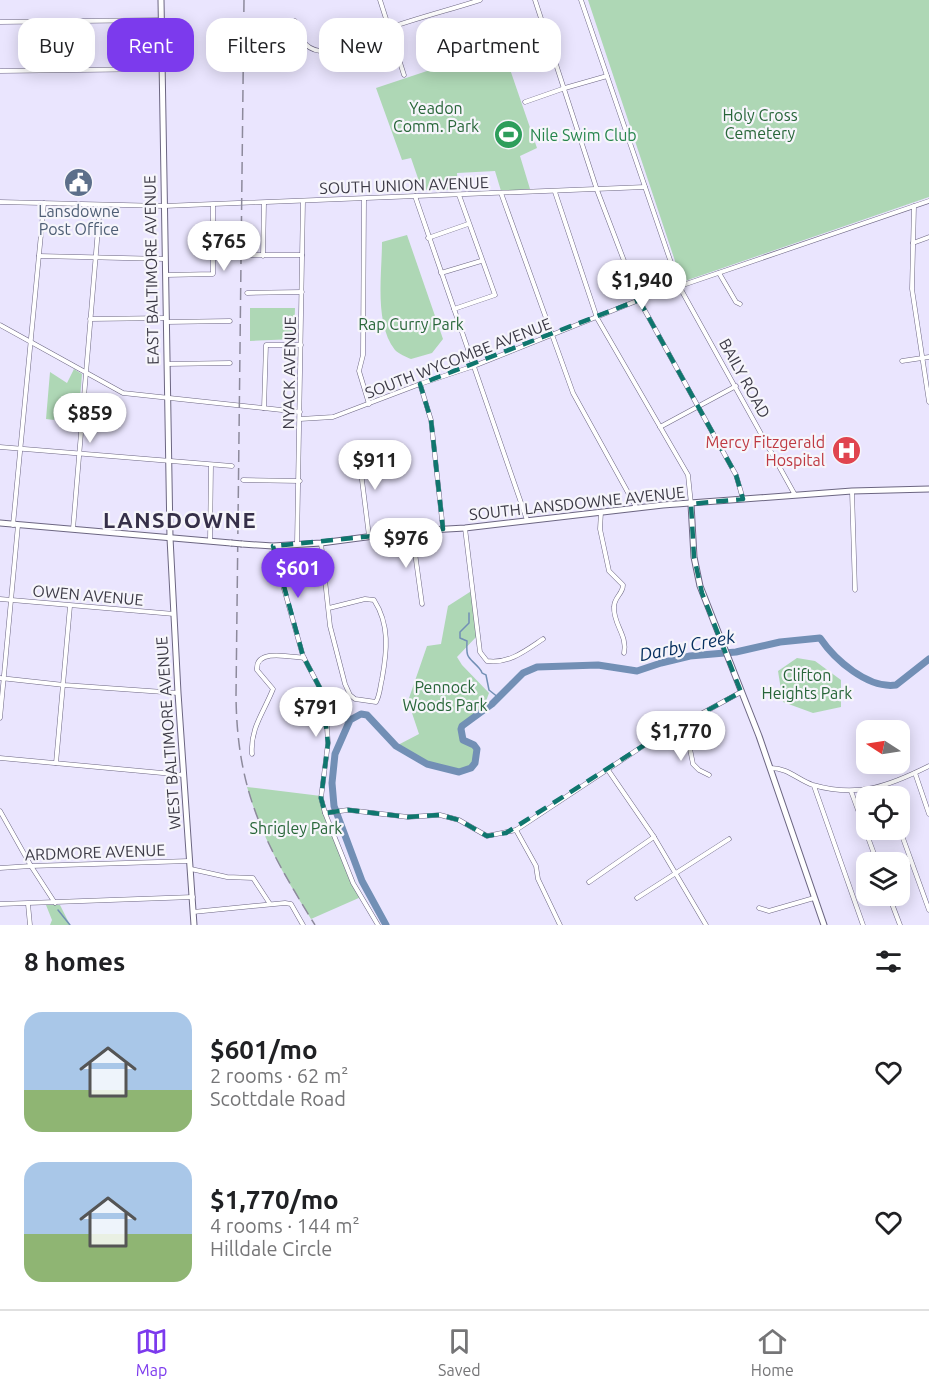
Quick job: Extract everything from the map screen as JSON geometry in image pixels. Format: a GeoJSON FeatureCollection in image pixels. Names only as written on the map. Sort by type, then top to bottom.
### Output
{"type":"FeatureCollection","features":[{"type":"Feature","properties":{"kind":"main road","name":"EAST BALTIMORE AVENUE"},"geometry":{"type":"LineString","coordinates":[[160,0],[161,18]]}},
{"type":"Feature","properties":{"kind":"main road","name":"EAST BALTIMORE AVENUE"},"geometry":{"type":"LineString","coordinates":[[162,72],[170,538]]}},
{"type":"Feature","properties":{"kind":"main road","name":"SOUTH LANSDOWNE AVENUE"},"geometry":{"type":"LineString","coordinates":[[0,524],[273,546],[321,543],[412,531],[465,528],[636,507],[852,491],[929,489]]}},
{"type":"Feature","properties":{"kind":"main road"},"geometry":{"type":"LineString","coordinates":[[691,504],[694,557],[698,579],[771,768],[824,925]]}},
{"type":"Feature","properties":{"kind":"main road","name":"WEST BALTIMORE AVENUE"},"geometry":{"type":"LineString","coordinates":[[170,538],[194,925]]}},
{"type":"Feature","properties":{"kind":"street"},"geometry":{"type":"LineString","coordinates":[[380,0],[385,18]]}},
{"type":"Feature","properties":{"kind":"street"},"geometry":{"type":"LineString","coordinates":[[404,23],[480,0]]}},
{"type":"Feature","properties":{"kind":"street"},"geometry":{"type":"LineString","coordinates":[[535,0],[597,190],[639,300],[736,475],[743,499]]}},
{"type":"Feature","properties":{"kind":"street","name":"BAILY ROAD"},"geometry":{"type":"LineString","coordinates":[[581,0],[679,286],[795,495]]}},
{"type":"Feature","properties":{"kind":"street"},"geometry":{"type":"LineString","coordinates":[[0,22],[107,21]]}},
{"type":"Feature","properties":{"kind":"street"},"geometry":{"type":"LineString","coordinates":[[0,71],[107,70]]}},
{"type":"Feature","properties":{"kind":"street"},"geometry":{"type":"LineString","coordinates":[[525,102],[607,76]]}},
{"type":"Feature","properties":{"kind":"street","name":"SOUTH UNION AVENUE"},"geometry":{"type":"LineString","coordinates":[[0,202],[213,205],[645,187]]}},
{"type":"Feature","properties":{"kind":"street"},"geometry":{"type":"LineString","coordinates":[[555,192],[597,318],[688,475],[691,504]]}},
{"type":"Feature","properties":{"kind":"street"},"geometry":{"type":"LineString","coordinates":[[501,193],[573,393],[636,507]]}},
{"type":"Feature","properties":{"kind":"street"},"geometry":{"type":"LineString","coordinates":[[454,309],[495,295],[459,195]]}},
{"type":"Feature","properties":{"kind":"street"},"geometry":{"type":"LineString","coordinates":[[415,196],[527,521]]}},
{"type":"Feature","properties":{"kind":"street"},"geometry":{"type":"LineString","coordinates":[[364,199],[363,355],[359,371],[369,404]]}},
{"type":"Feature","properties":{"kind":"street","name":"NYACK AVENUE"},"geometry":{"type":"LineString","coordinates":[[297,544],[300,481],[303,201]]}},
{"type":"Feature","properties":{"kind":"street","name":"SOUTH WYCOMBE AVENUE"},"geometry":{"type":"LineString","coordinates":[[300,419],[329,418],[474,366],[639,300],[929,201]]}},
{"type":"Feature","properties":{"kind":"street"},"geometry":{"type":"LineString","coordinates":[[263,256],[264,202]]}},
{"type":"Feature","properties":{"kind":"street"},"geometry":{"type":"LineString","coordinates":[[0,717],[20,449],[44,203]]}},
{"type":"Feature","properties":{"kind":"street"},"geometry":{"type":"LineString","coordinates":[[73,530],[100,205]]}},
{"type":"Feature","properties":{"kind":"street"},"geometry":{"type":"LineString","coordinates":[[165,275],[213,274],[213,205]]}},
{"type":"Feature","properties":{"kind":"street"},"geometry":{"type":"LineString","coordinates":[[914,206],[912,289],[929,402]]}},
{"type":"Feature","properties":{"kind":"street"},"geometry":{"type":"LineString","coordinates":[[428,238],[468,224]]}},
{"type":"Feature","properties":{"kind":"street"},"geometry":{"type":"LineString","coordinates":[[913,243],[929,237]]}},
{"type":"Feature","properties":{"kind":"street"},"geometry":{"type":"LineString","coordinates":[[248,255],[302,255]]}},
{"type":"Feature","properties":{"kind":"street"},"geometry":{"type":"LineString","coordinates":[[39,256],[165,259]]}},
{"type":"Feature","properties":{"kind":"street"},"geometry":{"type":"LineString","coordinates":[[441,273],[481,261]]}},
{"type":"Feature","properties":{"kind":"street"},"geometry":{"type":"LineString","coordinates":[[719,273],[736,302],[740,304]]}},
{"type":"Feature","properties":{"kind":"street"},"geometry":{"type":"LineString","coordinates":[[247,293],[302,292]]}},
{"type":"Feature","properties":{"kind":"street"},"geometry":{"type":"LineString","coordinates":[[90,320],[230,321]]}},
{"type":"Feature","properties":{"kind":"street"},"geometry":{"type":"LineString","coordinates":[[0,325],[123,393],[300,411]]}},
{"type":"Feature","properties":{"kind":"street"},"geometry":{"type":"LineString","coordinates":[[264,408],[266,345],[301,345]]}},
{"type":"Feature","properties":{"kind":"street"},"geometry":{"type":"LineString","coordinates":[[902,361],[929,357]]}},
{"type":"Feature","properties":{"kind":"street"},"geometry":{"type":"LineString","coordinates":[[167,364],[230,363]]}},
{"type":"Feature","properties":{"kind":"street"},"geometry":{"type":"LineString","coordinates":[[420,384],[431,420],[443,529]]}},
{"type":"Feature","properties":{"kind":"street"},"geometry":{"type":"LineString","coordinates":[[660,427],[736,386]]}},
{"type":"Feature","properties":{"kind":"street"},"geometry":{"type":"LineString","coordinates":[[0,447],[232,466]]}},
{"type":"Feature","properties":{"kind":"street"},"geometry":{"type":"LineString","coordinates":[[358,448],[369,536]]}},
{"type":"Feature","properties":{"kind":"street"},"geometry":{"type":"LineString","coordinates":[[210,541],[211,465]]}},
{"type":"Feature","properties":{"kind":"street"},"geometry":{"type":"LineString","coordinates":[[243,480],[300,481]]}},
{"type":"Feature","properties":{"kind":"street"},"geometry":{"type":"LineString","coordinates":[[852,491],[855,590]]}},
{"type":"Feature","properties":{"kind":"street"},"geometry":{"type":"LineString","coordinates":[[601,512],[600,529],[609,571],[624,585],[624,590],[614,603],[614,614],[625,639],[624,653]]}},
{"type":"Feature","properties":{"kind":"street"},"geometry":{"type":"LineString","coordinates":[[465,528],[480,652],[487,662],[520,654],[543,639]]}},
{"type":"Feature","properties":{"kind":"street"},"geometry":{"type":"LineString","coordinates":[[412,531],[422,603]]}},
{"type":"Feature","properties":{"kind":"street"},"geometry":{"type":"LineString","coordinates":[[321,543],[330,626],[345,684],[350,695],[355,699],[376,702],[387,650],[387,640],[378,607],[374,600],[365,599],[329,608]]}},
{"type":"Feature","properties":{"kind":"street"},"geometry":{"type":"LineString","coordinates":[[273,546],[304,658],[322,692],[326,711],[328,743],[321,798],[354,883],[378,925]]}},
{"type":"Feature","properties":{"kind":"street","name":"OWEN AVENUE"},"geometry":{"type":"LineString","coordinates":[[0,600],[174,614]]}},
{"type":"Feature","properties":{"kind":"street"},"geometry":{"type":"LineString","coordinates":[[56,763],[70,605]]}},
{"type":"Feature","properties":{"kind":"street"},"geometry":{"type":"LineString","coordinates":[[252,754],[251,741],[256,724],[273,689],[257,670],[257,663],[271,655],[304,658]]}},
{"type":"Feature","properties":{"kind":"street"},"geometry":{"type":"LineString","coordinates":[[2,678],[178,693]]}},
{"type":"Feature","properties":{"kind":"street"},"geometry":{"type":"LineString","coordinates":[[326,813],[348,810],[408,818],[440,815],[459,820],[487,836],[516,830],[646,744],[741,692]]}},
{"type":"Feature","properties":{"kind":"street"},"geometry":{"type":"LineString","coordinates":[[678,727],[689,744],[693,764],[709,775]]}},
{"type":"Feature","properties":{"kind":"street"},"geometry":{"type":"LineString","coordinates":[[0,758],[184,775]]}},
{"type":"Feature","properties":{"kind":"street"},"geometry":{"type":"LineString","coordinates":[[884,786],[929,766]]}},
{"type":"Feature","properties":{"kind":"street"},"geometry":{"type":"LineString","coordinates":[[771,768],[785,770],[814,785],[856,790]]}},
{"type":"Feature","properties":{"kind":"street"},"geometry":{"type":"LineString","coordinates":[[608,770],[654,837],[705,923],[697,925]]}},
{"type":"Feature","properties":{"kind":"street"},"geometry":{"type":"LineString","coordinates":[[915,773],[929,814]]}},
{"type":"Feature","properties":{"kind":"street"},"geometry":{"type":"LineString","coordinates":[[814,785],[863,925]]}},
{"type":"Feature","properties":{"kind":"street"},"geometry":{"type":"LineString","coordinates":[[851,791],[873,852]]}},
{"type":"Feature","properties":{"kind":"street"},"geometry":{"type":"LineString","coordinates":[[0,811],[55,903]]}},
{"type":"Feature","properties":{"kind":"street"},"geometry":{"type":"LineString","coordinates":[[516,830],[536,866],[538,879],[560,925]]}},
{"type":"Feature","properties":{"kind":"street"},"geometry":{"type":"LineString","coordinates":[[590,882],[654,837]]}},
{"type":"Feature","properties":{"kind":"street"},"geometry":{"type":"LineString","coordinates":[[638,898],[729,839]]}},
{"type":"Feature","properties":{"kind":"street"},"geometry":{"type":"LineString","coordinates":[[904,840],[929,910]]}},
{"type":"Feature","properties":{"kind":"street","name":"ARDMORE AVENUE"},"geometry":{"type":"LineString","coordinates":[[0,868],[190,861]]}},
{"type":"Feature","properties":{"kind":"street"},"geometry":{"type":"LineString","coordinates":[[191,868],[227,877],[253,878],[270,904]]}},
{"type":"Feature","properties":{"kind":"street"},"geometry":{"type":"LineString","coordinates":[[0,904],[193,897]]}},
{"type":"Feature","properties":{"kind":"street"},"geometry":{"type":"LineString","coordinates":[[759,908],[769,911],[814,898]]}},
{"type":"Feature","properties":{"kind":"street"},"geometry":{"type":"LineString","coordinates":[[28,904],[30,925]]}},
{"type":"Feature","properties":{"kind":"street"},"geometry":{"type":"LineString","coordinates":[[193,912],[291,904],[303,925]]}},
{"type":"Feature","properties":{"kind":"street"},"geometry":{"type":"LineString","coordinates":[[893,906],[900,925]]}},
{"type":"Feature","properties":{"kind":"highlighted area"},"geometry":{"type":"Polygon","coordinates":[[[639,300],[736,475],[743,499],[691,504],[694,557],[702,593],[741,692],[646,744],[506,833],[487,836],[459,820],[440,815],[408,817],[348,810],[325,813],[321,798],[328,743],[322,692],[303,656],[273,546],[443,529],[431,420],[420,384],[639,300]]]}},
{"type":"Feature","properties":{"kind":"green space","name":"Holy Cross Cemetery"},"geometry":{"type":"Polygon","coordinates":[[[588,0],[929,0],[929,197],[682,282],[588,0]]]}},
{"type":"Feature","properties":{"kind":"green space","name":"Yeadon Comm. Park"},"geometry":{"type":"Polygon","coordinates":[[[424,72],[511,72],[537,148],[520,156],[530,189],[501,191],[495,171],[457,173],[458,190],[422,190],[411,158],[402,160],[376,88],[424,72]]]}},
{"type":"Feature","properties":{"kind":"green space","name":"Rap Curry Park"},"geometry":{"type":"Polygon","coordinates":[[[407,235],[443,339],[432,353],[411,359],[395,350],[388,339],[381,298],[382,242],[407,235]]]}},
{"type":"Feature","properties":{"kind":"green space"},"geometry":{"type":"Polygon","coordinates":[[[250,308],[295,308],[294,339],[250,341],[250,308]]]}},
{"type":"Feature","properties":{"kind":"green space"},"geometry":{"type":"Polygon","coordinates":[[[74,369],[82,374],[79,410],[55,408],[54,420],[46,419],[50,372],[67,383],[74,369]]]}},
{"type":"Feature","properties":{"kind":"green space","name":"Pennock Woods Park"},"geometry":{"type":"Polygon","coordinates":[[[473,590],[478,635],[457,657],[489,693],[482,712],[464,724],[461,729],[463,740],[477,749],[474,763],[466,770],[456,772],[430,765],[396,746],[419,734],[408,701],[427,646],[441,644],[448,606],[473,590]]]}},
{"type":"Feature","properties":{"kind":"green space","name":"Clifton Heights Park"},"geometry":{"type":"Polygon","coordinates":[[[797,658],[815,661],[841,680],[841,707],[813,713],[783,702],[778,671],[797,658]]]}},
{"type":"Feature","properties":{"kind":"green space","name":"Shrigley Park"},"geometry":{"type":"Polygon","coordinates":[[[247,787],[321,796],[325,813],[361,897],[311,919],[274,855],[259,823],[247,787]]]}},
{"type":"Feature","properties":{"kind":"green space"},"geometry":{"type":"Polygon","coordinates":[[[46,905],[60,905],[70,925],[50,925],[52,920],[46,905]]]}},
{"type":"Feature","properties":{"kind":"waterway"},"geometry":{"type":"LineString","coordinates":[[469,613],[469,623],[460,632],[460,638],[467,641],[468,657],[486,675],[489,690],[499,698]]}},
{"type":"Feature","properties":{"kind":"waterway","name":"Darby Creek"},"geometry":{"type":"LineString","coordinates":[[386,925],[362,881],[334,806],[332,783],[335,754],[350,720],[361,714],[367,715],[396,746],[427,764],[459,772],[471,768],[475,763],[477,749],[463,740],[462,726],[492,704],[523,673],[537,667],[598,665],[637,671],[690,656],[736,652],[780,642],[820,638],[843,664],[864,678],[885,685],[896,685],[929,659]]}},
{"type":"Feature","properties":{"kind":"waterway"},"geometry":{"type":"LineString","coordinates":[[58,910],[70,925]]}},
{"type":"Feature","properties":{"kind":"railway"},"geometry":{"type":"LineString","coordinates":[[244,0],[236,696],[238,730],[248,790],[257,816],[268,843],[315,925]]}},
{"type":"Feature","properties":{"kind":"place","name":"Nile Swim Club"},"geometry":{"type":"Point","coordinates":[509,135]}},
{"type":"Feature","properties":{"kind":"place","name":"Lansdowne Post Office"},"geometry":{"type":"Point","coordinates":[79,183]}},
{"type":"Feature","properties":{"kind":"place","name":"Mercy Fitzgerald Hospital"},"geometry":{"type":"Point","coordinates":[846,451]}},
{"type":"Feature","properties":{"kind":"district","name":"LANSDOWNE"},"geometry":{"type":"Point","coordinates":[180,519]}}]}
